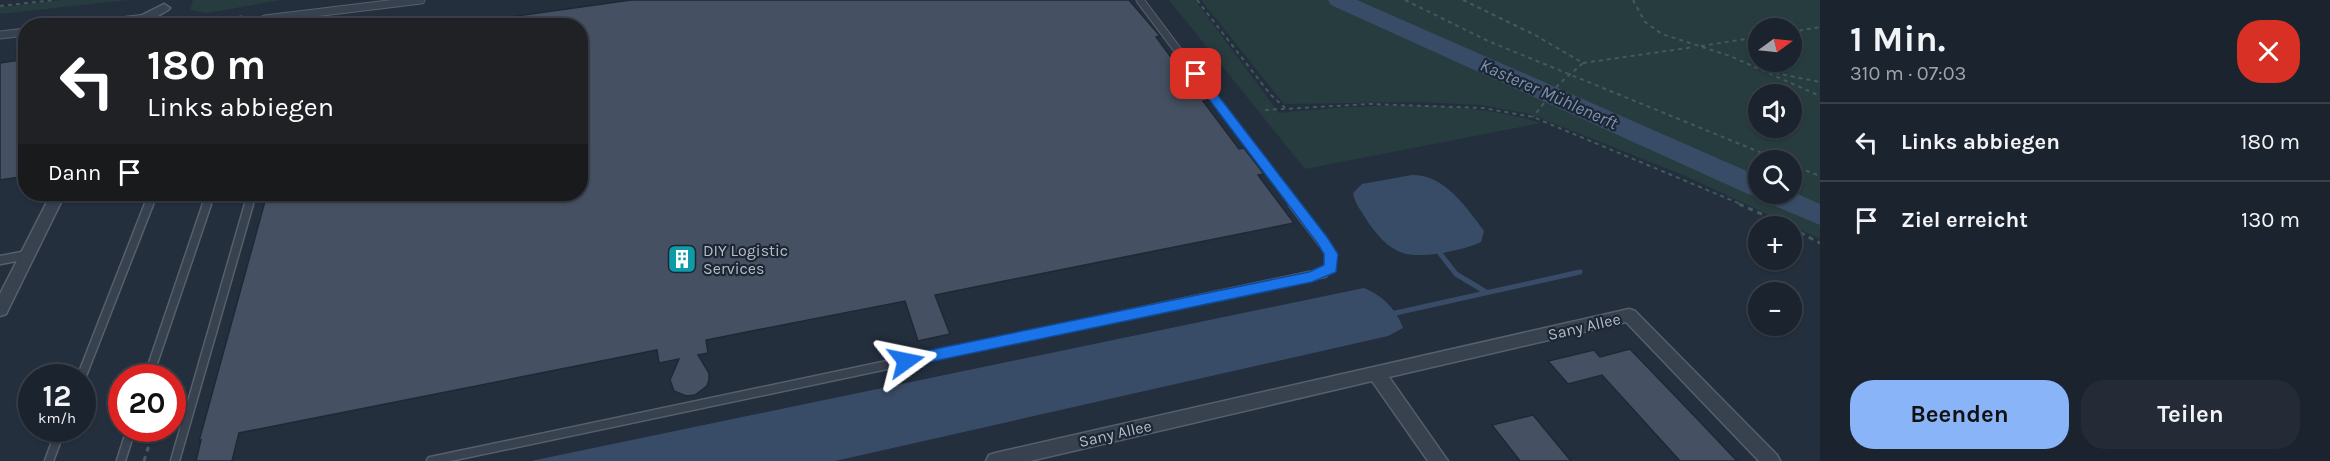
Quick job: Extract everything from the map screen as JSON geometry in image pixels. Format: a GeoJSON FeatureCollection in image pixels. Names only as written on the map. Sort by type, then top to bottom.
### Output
{"type":"FeatureCollection","features":[{"type":"Feature","properties":{"kind":"street"},"geometry":{"type":"LineString","coordinates":[[150,18],[164,8]]}},
{"type":"Feature","properties":{"kind":"street"},"geometry":{"type":"LineString","coordinates":[[0,310],[54,201]]}},
{"type":"Feature","properties":{"kind":"street","name":"Sany Allee"},"geometry":{"type":"LineString","coordinates":[[994,461],[1629,315],[1771,461]]}},
{"type":"Feature","properties":{"kind":"street"},"geometry":{"type":"LineString","coordinates":[[1376,373],[1438,461]]}},
{"type":"Feature","properties":{"kind":"lane"},"geometry":{"type":"LineString","coordinates":[[277,18],[421,0]]}},
{"type":"Feature","properties":{"kind":"lane"},"geometry":{"type":"LineString","coordinates":[[431,461],[1324,273],[1331,268],[1333,263],[1327,247],[1140,0]]}},
{"type":"Feature","properties":{"kind":"lane"},"geometry":{"type":"LineString","coordinates":[[309,18],[313,15]]}},
{"type":"Feature","properties":{"kind":"lane"},"geometry":{"type":"LineString","coordinates":[[0,35],[18,33]]}},
{"type":"Feature","properties":{"kind":"lane"},"geometry":{"type":"LineString","coordinates":[[86,364],[150,201]]}},
{"type":"Feature","properties":{"kind":"lane"},"geometry":{"type":"LineString","coordinates":[[153,364],[208,201]]}},
{"type":"Feature","properties":{"kind":"lane"},"geometry":{"type":"LineString","coordinates":[[175,461],[250,201]]}},
{"type":"Feature","properties":{"kind":"lane"},"geometry":{"type":"LineString","coordinates":[[0,260],[27,255]]}},
{"type":"Feature","properties":{"kind":"lane"},"geometry":{"type":"LineString","coordinates":[[49,461],[56,442]]}},
{"type":"Feature","properties":{"kind":"lane"},"geometry":{"type":"LineString","coordinates":[[121,461],[127,442]]}},
{"type":"Feature","properties":{"kind":"path"},"geometry":{"type":"LineString","coordinates":[[0,6],[54,0]]}},
{"type":"Feature","properties":{"kind":"path"},"geometry":{"type":"LineString","coordinates":[[1197,0],[1270,94],[1285,108]]}},
{"type":"Feature","properties":{"kind":"path"},"geometry":{"type":"LineString","coordinates":[[1405,0],[1488,41],[1754,150]]}},
{"type":"Feature","properties":{"kind":"path"},"geometry":{"type":"LineString","coordinates":[[1463,0],[1535,35],[1583,63]]}},
{"type":"Feature","properties":{"kind":"path"},"geometry":{"type":"LineString","coordinates":[[1632,1],[1651,28],[1672,39],[1748,64]]}},
{"type":"Feature","properties":{"kind":"path"},"geometry":{"type":"LineString","coordinates":[[232,18],[251,15]]}},
{"type":"Feature","properties":{"kind":"path"},"geometry":{"type":"LineString","coordinates":[[1802,30],[1820,27]]}},
{"type":"Feature","properties":{"kind":"path"},"geometry":{"type":"LineString","coordinates":[[1533,117],[1559,84],[1583,63],[1748,38]]}},
{"type":"Feature","properties":{"kind":"path"},"geometry":{"type":"LineString","coordinates":[[1770,72],[1820,96]]}},
{"type":"Feature","properties":{"kind":"path"},"geometry":{"type":"LineString","coordinates":[[1773,72],[1820,82]]}},
{"type":"Feature","properties":{"kind":"path"},"geometry":{"type":"LineString","coordinates":[[1265,110],[1391,104],[1483,108],[1533,117],[1687,180],[1766,216]]}},
{"type":"Feature","properties":{"kind":"path"},"geometry":{"type":"LineString","coordinates":[[1802,169],[1820,176]]}},
{"type":"Feature","properties":{"kind":"path"},"geometry":{"type":"LineString","coordinates":[[1802,233],[1820,243]]}},
{"type":"Feature","properties":{"kind":"path"},"geometry":{"type":"LineString","coordinates":[[144,461],[150,442]]}},
{"type":"Feature","properties":{"kind":"green space"},"geometry":{"type":"Polygon","coordinates":[[[61,0],[128,0],[0,14],[0,7],[61,0]]]}},
{"type":"Feature","properties":{"kind":"green space"},"geometry":{"type":"Polygon","coordinates":[[[193,0],[281,0],[207,13],[190,10],[193,0]]]}},
{"type":"Feature","properties":{"kind":"green space"},"geometry":{"type":"Polygon","coordinates":[[[1169,0],[1195,0],[1279,113],[1376,106],[1444,107],[1510,115],[1541,123],[1305,169],[1169,0]]]}},
{"type":"Feature","properties":{"kind":"green space"},"geometry":{"type":"Polygon","coordinates":[[[1201,0],[1334,0],[1557,104],[1748,186],[1748,204],[1791,204],[1820,216],[1820,239],[1802,231],[1802,216],[1771,216],[1688,177],[1530,114],[1481,105],[1419,102],[1284,104],[1201,0]]]}},
{"type":"Feature","properties":{"kind":"green space"},"geometry":{"type":"Polygon","coordinates":[[[1345,0],[1820,0],[1820,213],[1800,204],[1802,204],[1802,150],[1748,150],[1748,181],[1345,0]]]}},
{"type":"Feature","properties":{"kind":"water"},"geometry":{"type":"Polygon","coordinates":[[[1412,175],[1434,180],[1454,194],[1484,231],[1481,242],[1445,252],[1415,255],[1395,250],[1384,242],[1368,222],[1353,193],[1362,184],[1412,175]]]}},
{"type":"Feature","properties":{"kind":"water"},"geometry":{"type":"Polygon","coordinates":[[[1364,288],[1388,304],[1397,315],[1403,328],[1388,336],[835,461],[531,461],[1364,288]]]}},
{"type":"Feature","properties":{"kind":"building","name":"DIY Logistic Services"},"geometry":{"type":"Polygon","coordinates":[[[631,0],[1129,0],[1160,36],[1156,37],[1187,79],[1191,78],[1208,100],[1203,101],[1239,149],[1244,148],[1264,174],[1258,175],[1294,223],[935,295],[950,334],[918,341],[905,301],[706,340],[708,353],[698,355],[709,373],[709,380],[707,386],[695,395],[686,396],[674,391],[670,380],[679,359],[659,363],[657,350],[239,433],[232,461],[196,461],[201,440],[199,441],[265,201],[588,201],[588,18],[503,18],[631,0]]]}},
{"type":"Feature","properties":{"kind":"building"},"geometry":{"type":"Polygon","coordinates":[[[18,60],[18,177],[0,180],[0,63],[18,60]]]}},
{"type":"Feature","properties":{"kind":"building"},"geometry":{"type":"Polygon","coordinates":[[[1630,349],[1737,461],[1680,461],[1602,375],[1568,384],[1548,361],[1594,350],[1600,357],[1630,349]]]}},
{"type":"Feature","properties":{"kind":"building"},"geometry":{"type":"Polygon","coordinates":[[[1533,415],[1571,461],[1520,461],[1492,425],[1533,415]]]}},
{"type":"Feature","properties":{"kind":"waterway","name":"Kasterer Mühlenerft"},"geometry":{"type":"LineString","coordinates":[[1339,0],[1748,183]]}},
{"type":"Feature","properties":{"kind":"waterway","name":"Kasterer Mühlenerft"},"geometry":{"type":"LineString","coordinates":[[1795,204],[1820,215]]}},
{"type":"Feature","properties":{"kind":"waterway"},"geometry":{"type":"LineString","coordinates":[[1435,247],[1456,274],[1486,292]]}},
{"type":"Feature","properties":{"kind":"waterway"},"geometry":{"type":"LineString","coordinates":[[1391,314],[1580,272]]}},
{"type":"Feature","properties":{"kind":"place","name":"DIY Logistic Services"},"geometry":{"type":"Point","coordinates":[682,259]}},
{"type":"Feature","properties":{"kind":"route"},"geometry":{"type":"LineString","coordinates":[[906,361],[1312,277],[1331,268],[1333,263],[1331,254],[1322,241],[1196,74]]}}]}
